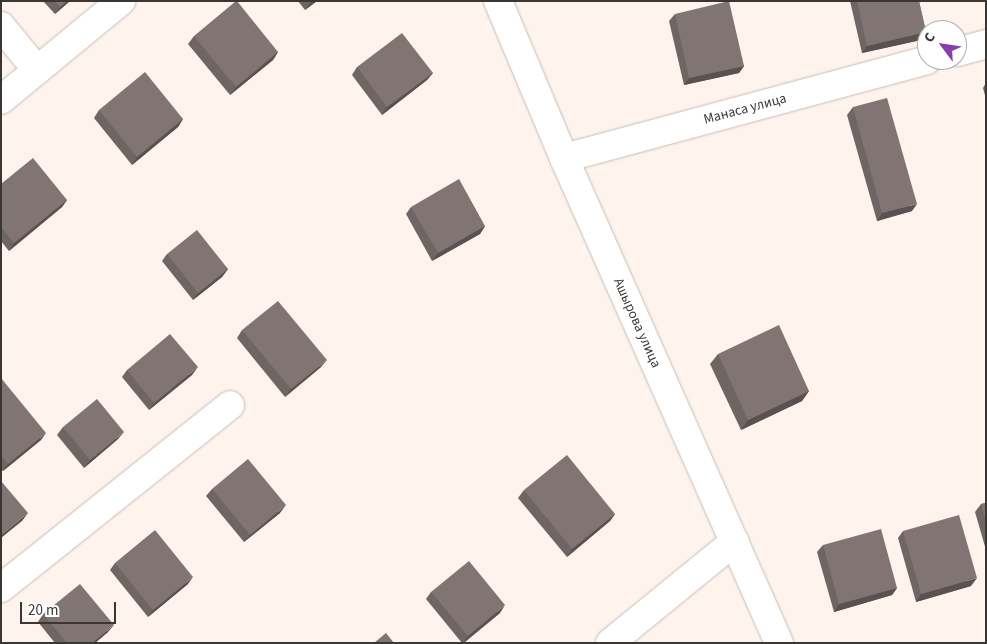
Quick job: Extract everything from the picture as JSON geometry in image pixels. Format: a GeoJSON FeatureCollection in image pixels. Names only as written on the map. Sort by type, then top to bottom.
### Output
{"type":"FeatureCollection","features":[{"type":"Feature","properties":{"kind":"street"},"geometry":{"type":"LineString","coordinates":[[1,100],[121,1]]}},
{"type":"Feature","properties":{"kind":"street","name":"Ашырова улица"},"geometry":{"type":"LineString","coordinates":[[498,1],[564,158],[779,643]]}},
{"type":"Feature","properties":{"kind":"street"},"geometry":{"type":"LineString","coordinates":[[1,26],[37,70]]}},
{"type":"Feature","properties":{"kind":"street"},"geometry":{"type":"LineString","coordinates":[[967,49],[986,44]]}},
{"type":"Feature","properties":{"kind":"street","name":"Манаса улица"},"geometry":{"type":"LineString","coordinates":[[564,158],[917,63]]}},
{"type":"Feature","properties":{"kind":"street"},"geometry":{"type":"LineString","coordinates":[[1,588],[230,405]]}},
{"type":"Feature","properties":{"kind":"street"},"geometry":{"type":"LineString","coordinates":[[610,643],[735,541]]}},
{"type":"Feature","properties":{"kind":"building"},"geometry":{"type":"Polygon","coordinates":[[[55,1],[67,1],[60,7],[55,1]]]}},
{"type":"Feature","properties":{"kind":"building"},"geometry":{"type":"Polygon","coordinates":[[[236,1],[278,52],[236,87],[194,36],[236,1]]]}},
{"type":"Feature","properties":{"kind":"building"},"geometry":{"type":"Polygon","coordinates":[[[729,1],[744,66],[689,78],[675,14],[729,1]]]}},
{"type":"Feature","properties":{"kind":"building"},"geometry":{"type":"Polygon","coordinates":[[[857,1],[919,1],[923,20],[917,20],[917,34],[867,46],[857,1]]]}},
{"type":"Feature","properties":{"kind":"building"},"geometry":{"type":"Polygon","coordinates":[[[402,33],[433,73],[387,107],[357,67],[402,33]]]}},
{"type":"Feature","properties":{"kind":"building"},"geometry":{"type":"Polygon","coordinates":[[[145,72],[183,119],[137,157],[99,110],[145,72]]]}},
{"type":"Feature","properties":{"kind":"building"},"geometry":{"type":"Polygon","coordinates":[[[887,98],[917,204],[882,213],[853,107],[887,98]]]}},
{"type":"Feature","properties":{"kind":"building"},"geometry":{"type":"Polygon","coordinates":[[[33,158],[67,200],[14,243],[1,227],[1,184],[33,158]]]}},
{"type":"Feature","properties":{"kind":"building"},"geometry":{"type":"Polygon","coordinates":[[[459,179],[485,226],[438,253],[411,207],[459,179]]]}},
{"type":"Feature","properties":{"kind":"building"},"geometry":{"type":"Polygon","coordinates":[[[197,230],[228,269],[198,293],[167,254],[197,230]]]}},
{"type":"Feature","properties":{"kind":"building"},"geometry":{"type":"Polygon","coordinates":[[[278,301],[327,360],[291,389],[242,330],[278,301]]]}},
{"type":"Feature","properties":{"kind":"building"},"geometry":{"type":"Polygon","coordinates":[[[779,325],[809,391],[748,420],[718,354],[779,325]]]}},
{"type":"Feature","properties":{"kind":"building"},"geometry":{"type":"Polygon","coordinates":[[[170,334],[198,367],[154,403],[127,370],[170,334]]]}},
{"type":"Feature","properties":{"kind":"building"},"geometry":{"type":"Polygon","coordinates":[[[1,378],[46,433],[8,464],[1,456],[1,378]]]}},
{"type":"Feature","properties":{"kind":"building"},"geometry":{"type":"Polygon","coordinates":[[[97,399],[124,432],[90,460],[63,427],[97,399]]]}},
{"type":"Feature","properties":{"kind":"building"},"geometry":{"type":"Polygon","coordinates":[[[567,455],[615,514],[572,549],[524,490],[567,455]]]}},
{"type":"Feature","properties":{"kind":"building"},"geometry":{"type":"Polygon","coordinates":[[[248,459],[286,505],[250,535],[212,489],[248,459]]]}},
{"type":"Feature","properties":{"kind":"building"},"geometry":{"type":"Polygon","coordinates":[[[1,481],[28,513],[1,535],[1,481]]]}},
{"type":"Feature","properties":{"kind":"building"},"geometry":{"type":"Polygon","coordinates":[[[986,503],[986,523],[981,504],[986,503]]]}},
{"type":"Feature","properties":{"kind":"building"},"geometry":{"type":"Polygon","coordinates":[[[959,515],[977,578],[921,594],[903,531],[959,515]]]}},
{"type":"Feature","properties":{"kind":"building"},"geometry":{"type":"Polygon","coordinates":[[[881,529],[897,588],[839,604],[823,545],[881,529]]]}},
{"type":"Feature","properties":{"kind":"building"},"geometry":{"type":"Polygon","coordinates":[[[155,530],[193,577],[153,610],[115,563],[155,530]]]}},
{"type":"Feature","properties":{"kind":"building"},"geometry":{"type":"Polygon","coordinates":[[[469,561],[505,605],[468,636],[431,592],[469,561]]]}},
{"type":"Feature","properties":{"kind":"building"},"geometry":{"type":"Polygon","coordinates":[[[80,584],[114,625],[92,643],[67,643],[43,614],[80,584]]]}},
{"type":"Feature","properties":{"kind":"building"},"geometry":{"type":"Polygon","coordinates":[[[386,633],[394,643],[374,643],[386,633]]]}}]}
